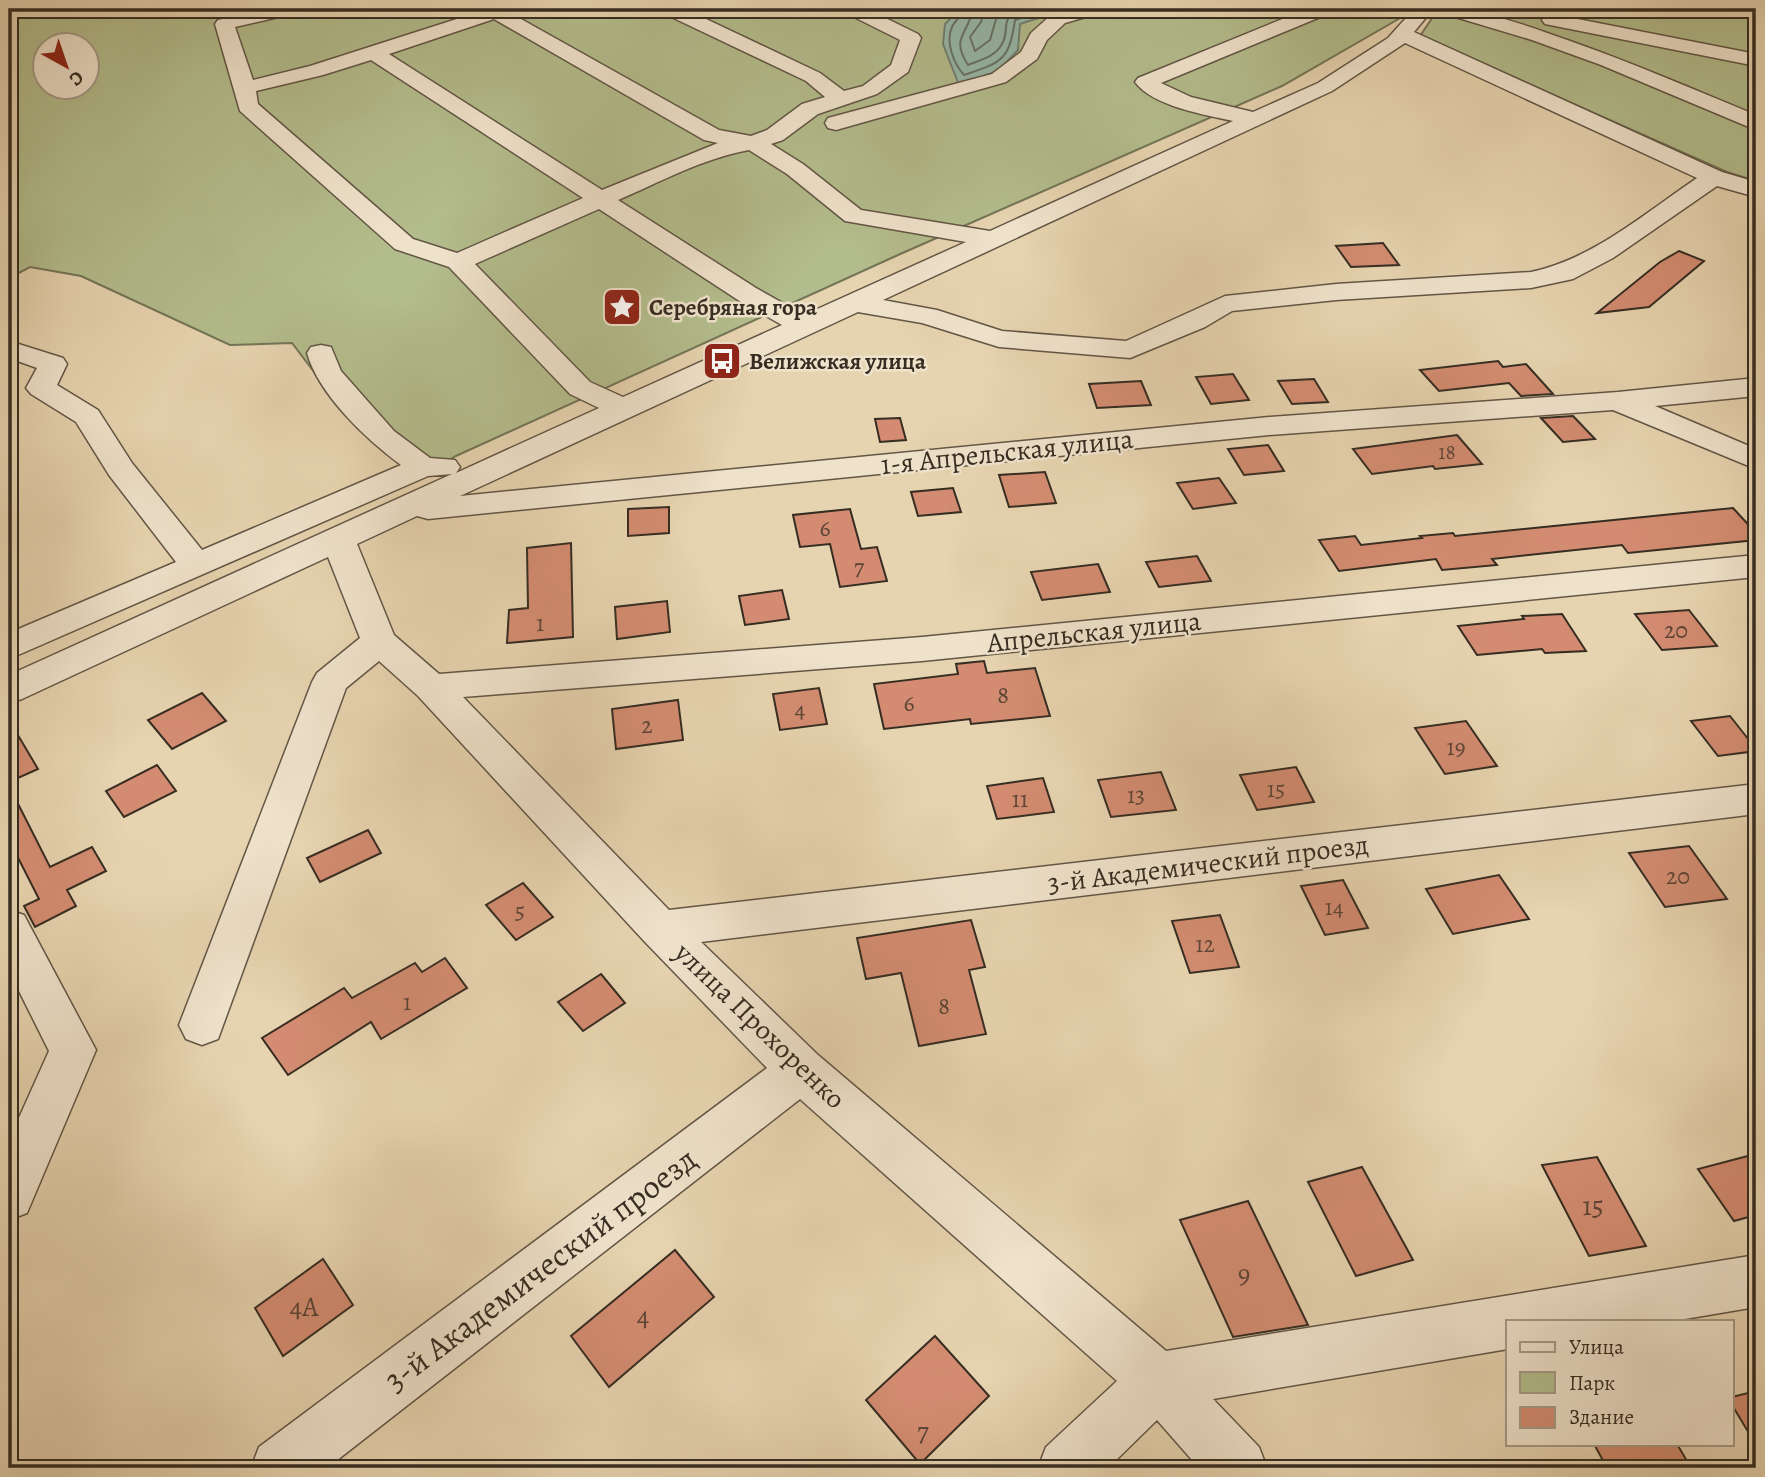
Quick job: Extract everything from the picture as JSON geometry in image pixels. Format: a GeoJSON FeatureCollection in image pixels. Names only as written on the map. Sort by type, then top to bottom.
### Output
{"type":"FeatureCollection","features":[{"type":"Feature","properties":{"kind":"street"},"geometry":{"type":"LineString","coordinates":[[289,9],[252,13],[225,24],[227,44],[248,87],[248,106],[404,244],[458,262],[580,388],[624,408]]}},
{"type":"Feature","properties":{"kind":"street"},"geometry":{"type":"LineString","coordinates":[[670,9],[814,77],[839,98]]}},
{"type":"Feature","properties":{"kind":"street"},"geometry":{"type":"LineString","coordinates":[[248,87],[316,71],[501,11],[712,135],[764,139],[810,109],[870,90],[901,68],[904,52],[911,38],[853,9]]}},
{"type":"Feature","properties":{"kind":"street"},"geometry":{"type":"LineString","coordinates":[[458,262],[598,198],[728,146],[866,116],[999,78],[1030,55],[1038,37],[1058,19],[1088,10],[1105,9]]}},
{"type":"Feature","properties":{"kind":"street"},"geometry":{"type":"LineString","coordinates":[[1255,119],[1209,109],[1161,93],[1145,82],[1320,9]]}},
{"type":"Feature","properties":{"kind":"street"},"geometry":{"type":"LineString","coordinates":[[1399,22],[1424,9]]}},
{"type":"Feature","properties":{"kind":"street"},"geometry":{"type":"LineString","coordinates":[[1449,9],[1597,57],[1756,123]]}},
{"type":"Feature","properties":{"kind":"street"},"geometry":{"type":"LineString","coordinates":[[1500,9],[1756,60]]}},
{"type":"Feature","properties":{"kind":"street"},"geometry":{"type":"LineString","coordinates":[[9,690],[1325,87],[1395,42],[1399,22]]}},
{"type":"Feature","properties":{"kind":"street"},"geometry":{"type":"LineString","coordinates":[[1399,22],[1714,177],[1756,190]]}},
{"type":"Feature","properties":{"kind":"street"},"geometry":{"type":"LineString","coordinates":[[373,52],[747,294],[803,326]]}},
{"type":"Feature","properties":{"kind":"street"},"geometry":{"type":"LineString","coordinates":[[764,139],[795,169],[854,216],[995,239]]}},
{"type":"Feature","properties":{"kind":"street"},"geometry":{"type":"LineString","coordinates":[[854,303],[927,316],[999,339],[1130,350],[1195,321],[1225,304],[1336,292],[1531,280],[1563,273],[1604,253],[1714,177]]}},
{"type":"Feature","properties":{"kind":"street"},"geometry":{"type":"LineString","coordinates":[[9,349],[54,364],[41,388],[87,416],[120,467],[197,566]]}},
{"type":"Feature","properties":{"kind":"street"},"geometry":{"type":"LineString","coordinates":[[321,353],[327,373],[383,437],[423,467]]}},
{"type":"Feature","properties":{"kind":"street","name":"1-я Апрельская улица"},"geometry":{"type":"LineString","coordinates":[[397,512],[1255,428],[1617,401],[1756,387]]}},
{"type":"Feature","properties":{"kind":"street","name":"1-я Апрельская улица"},"geometry":{"type":"LineString","coordinates":[[1617,401],[1756,460]]}},
{"type":"Feature","properties":{"kind":"street"},"geometry":{"type":"LineString","coordinates":[[9,647],[423,467],[495,467]]}},
{"type":"Feature","properties":{"kind":"street","name":"улица Прохоренко"},"geometry":{"type":"LineString","coordinates":[[338,539],[379,641],[431,687],[660,929],[801,1070],[1158,1380],[1238,1468]]}},
{"type":"Feature","properties":{"kind":"street","name":"Апрельская улица"},"geometry":{"type":"LineString","coordinates":[[431,687],[922,649],[1756,566]]}},
{"type":"Feature","properties":{"kind":"street"},"geometry":{"type":"LineString","coordinates":[[202,1025],[330,682],[379,641]]}},
{"type":"Feature","properties":{"kind":"street","name":"3-й Академический проезд"},"geometry":{"type":"LineString","coordinates":[[660,929],[1756,799]]}},
{"type":"Feature","properties":{"kind":"street"},"geometry":{"type":"LineString","coordinates":[[9,928],[73,1050],[9,1196]]}},
{"type":"Feature","properties":{"kind":"street","name":"3-й Академический проезд"},"geometry":{"type":"LineString","coordinates":[[280,1468],[801,1070]]}},
{"type":"Feature","properties":{"kind":"street"},"geometry":{"type":"LineString","coordinates":[[1522,1320],[1756,1281]]}},
{"type":"Feature","properties":{"kind":"street"},"geometry":{"type":"LineString","coordinates":[[1067,1468],[1158,1380],[1506,1323]]}},
{"type":"Feature","properties":{"kind":"green space"},"geometry":{"type":"Polygon","coordinates":[[[9,9],[1402,9],[1402,17],[1282,86],[898,255],[456,456],[417,478],[379,447],[337,402],[292,343],[230,345],[81,276],[30,267],[9,278],[9,9]]]}},
{"type":"Feature","properties":{"kind":"green space"},"geometry":{"type":"Polygon","coordinates":[[[1756,9],[1756,181],[1727,172],[1420,36],[1437,11],[1756,9]]]}},
{"type":"Feature","properties":{"kind":"water"},"geometry":{"type":"Polygon","coordinates":[[[960,9],[1060,11],[1020,24],[1018,50],[998,71],[959,85],[943,44],[945,24],[960,9]]]}},
{"type":"Feature","properties":{"kind":"building"},"geometry":{"type":"Polygon","coordinates":[[[1383,243],[1399,265],[1351,267],[1336,246],[1383,243]]]}},
{"type":"Feature","properties":{"kind":"building"},"geometry":{"type":"Polygon","coordinates":[[[1679,251],[1704,261],[1649,307],[1597,313],[1660,262],[1679,251]]]}},
{"type":"Feature","properties":{"kind":"building"},"geometry":{"type":"Polygon","coordinates":[[[1498,361],[1503,367],[1526,364],[1553,394],[1521,396],[1509,383],[1439,391],[1420,370],[1498,361]]]}},
{"type":"Feature","properties":{"kind":"building"},"geometry":{"type":"Polygon","coordinates":[[[1233,374],[1249,400],[1211,404],[1196,377],[1233,374]]]}},
{"type":"Feature","properties":{"kind":"building"},"geometry":{"type":"Polygon","coordinates":[[[1314,379],[1328,402],[1292,404],[1278,381],[1314,379]]]}},
{"type":"Feature","properties":{"kind":"building"},"geometry":{"type":"Polygon","coordinates":[[[1141,381],[1151,405],[1097,408],[1089,384],[1141,381]]]}},
{"type":"Feature","properties":{"kind":"building"},"geometry":{"type":"Polygon","coordinates":[[[1573,416],[1595,439],[1563,442],[1541,418],[1573,416]]]}},
{"type":"Feature","properties":{"kind":"building"},"geometry":{"type":"Polygon","coordinates":[[[900,418],[906,440],[880,442],[875,419],[900,418]]]}},
{"type":"Feature","properties":{"kind":"building"},"geometry":{"type":"Polygon","coordinates":[[[1457,435],[1482,464],[1435,469],[1433,466],[1372,474],[1353,449],[1457,435]]]}},
{"type":"Feature","properties":{"kind":"building"},"geometry":{"type":"Polygon","coordinates":[[[1268,445],[1284,471],[1244,475],[1228,449],[1268,445]]]}},
{"type":"Feature","properties":{"kind":"building"},"geometry":{"type":"Polygon","coordinates":[[[1045,472],[1056,503],[1009,507],[999,475],[1045,472]]]}},
{"type":"Feature","properties":{"kind":"building"},"geometry":{"type":"Polygon","coordinates":[[[1219,478],[1236,503],[1193,509],[1177,483],[1219,478]]]}},
{"type":"Feature","properties":{"kind":"building"},"geometry":{"type":"Polygon","coordinates":[[[953,488],[961,512],[918,516],[911,492],[953,488]]]}},
{"type":"Feature","properties":{"kind":"building"},"geometry":{"type":"Polygon","coordinates":[[[669,507],[669,533],[628,536],[628,509],[669,507]]]}},
{"type":"Feature","properties":{"kind":"building"},"geometry":{"type":"Polygon","coordinates":[[[1733,508],[1756,533],[1756,540],[1628,553],[1622,545],[1492,559],[1497,565],[1442,570],[1436,559],[1339,571],[1319,540],[1355,536],[1361,545],[1422,538],[1420,536],[1453,533],[1455,536],[1733,508]]]}},
{"type":"Feature","properties":{"kind":"building"},"geometry":{"type":"Polygon","coordinates":[[[850,509],[861,549],[877,547],[887,581],[840,587],[830,544],[800,547],[793,515],[850,509]]]}},
{"type":"Feature","properties":{"kind":"building"},"geometry":{"type":"Polygon","coordinates":[[[571,543],[573,637],[507,643],[509,610],[528,608],[527,548],[571,543]]]}},
{"type":"Feature","properties":{"kind":"building"},"geometry":{"type":"Polygon","coordinates":[[[1197,556],[1211,581],[1159,587],[1146,562],[1197,556]]]}},
{"type":"Feature","properties":{"kind":"building"},"geometry":{"type":"Polygon","coordinates":[[[1098,564],[1110,592],[1042,600],[1031,572],[1098,564]]]}},
{"type":"Feature","properties":{"kind":"building"},"geometry":{"type":"Polygon","coordinates":[[[782,590],[789,619],[745,625],[739,596],[782,590]]]}},
{"type":"Feature","properties":{"kind":"building"},"geometry":{"type":"Polygon","coordinates":[[[667,601],[670,632],[617,639],[615,607],[667,601]]]}},
{"type":"Feature","properties":{"kind":"building"},"geometry":{"type":"Polygon","coordinates":[[[1689,610],[1717,646],[1662,650],[1635,614],[1689,610]]]}},
{"type":"Feature","properties":{"kind":"building"},"geometry":{"type":"Polygon","coordinates":[[[1562,614],[1586,651],[1545,653],[1542,649],[1477,655],[1458,626],[1524,619],[1522,616],[1562,614]]]}},
{"type":"Feature","properties":{"kind":"building"},"geometry":{"type":"Polygon","coordinates":[[[984,661],[987,673],[1035,668],[1050,716],[971,724],[970,719],[884,729],[874,684],[958,674],[956,664],[984,661]]]}},
{"type":"Feature","properties":{"kind":"building"},"geometry":{"type":"Polygon","coordinates":[[[819,688],[827,724],[780,730],[773,694],[819,688]]]}},
{"type":"Feature","properties":{"kind":"building"},"geometry":{"type":"Polygon","coordinates":[[[202,693],[226,721],[172,749],[148,720],[202,693]]]}},
{"type":"Feature","properties":{"kind":"building"},"geometry":{"type":"Polygon","coordinates":[[[678,700],[683,740],[616,749],[612,709],[678,700]]]}},
{"type":"Feature","properties":{"kind":"building"},"geometry":{"type":"Polygon","coordinates":[[[1730,716],[1756,751],[1718,756],[1691,721],[1730,716]]]}},
{"type":"Feature","properties":{"kind":"building"},"geometry":{"type":"Polygon","coordinates":[[[9,720],[38,769],[9,782],[9,720]]]}},
{"type":"Feature","properties":{"kind":"building"},"geometry":{"type":"Polygon","coordinates":[[[1466,721],[1497,766],[1445,774],[1415,728],[1466,721]]]}},
{"type":"Feature","properties":{"kind":"building"},"geometry":{"type":"Polygon","coordinates":[[[157,765],[176,791],[124,817],[106,791],[157,765]]]}},
{"type":"Feature","properties":{"kind":"building"},"geometry":{"type":"Polygon","coordinates":[[[1296,767],[1314,802],[1257,810],[1240,775],[1296,767]]]}},
{"type":"Feature","properties":{"kind":"building"},"geometry":{"type":"Polygon","coordinates":[[[1161,772],[1176,810],[1111,817],[1098,780],[1161,772]]]}},
{"type":"Feature","properties":{"kind":"building"},"geometry":{"type":"Polygon","coordinates":[[[1043,778],[1054,812],[997,819],[987,786],[1043,778]]]}},
{"type":"Feature","properties":{"kind":"building"},"geometry":{"type":"Polygon","coordinates":[[[9,786],[50,867],[92,847],[106,871],[67,890],[76,906],[35,927],[24,906],[39,899],[9,840],[9,786]]]}},
{"type":"Feature","properties":{"kind":"building"},"geometry":{"type":"Polygon","coordinates":[[[368,830],[381,853],[320,882],[307,858],[368,830]]]}},
{"type":"Feature","properties":{"kind":"building"},"geometry":{"type":"Polygon","coordinates":[[[1689,846],[1727,899],[1665,907],[1629,853],[1689,846]]]}},
{"type":"Feature","properties":{"kind":"building"},"geometry":{"type":"Polygon","coordinates":[[[1499,875],[1529,919],[1453,934],[1426,889],[1499,875]]]}},
{"type":"Feature","properties":{"kind":"building"},"geometry":{"type":"Polygon","coordinates":[[[1343,880],[1368,928],[1325,935],[1301,886],[1343,880]]]}},
{"type":"Feature","properties":{"kind":"building"},"geometry":{"type":"Polygon","coordinates":[[[523,883],[553,917],[516,940],[486,905],[523,883]]]}},
{"type":"Feature","properties":{"kind":"building"},"geometry":{"type":"Polygon","coordinates":[[[1220,915],[1239,967],[1190,973],[1172,921],[1220,915]]]}},
{"type":"Feature","properties":{"kind":"building"},"geometry":{"type":"Polygon","coordinates":[[[971,920],[985,967],[969,970],[986,1034],[919,1046],[901,973],[866,979],[857,938],[971,920]]]}},
{"type":"Feature","properties":{"kind":"building"},"geometry":{"type":"Polygon","coordinates":[[[445,958],[467,988],[381,1039],[371,1022],[288,1075],[262,1038],[344,988],[352,998],[415,963],[422,972],[445,958]]]}},
{"type":"Feature","properties":{"kind":"building"},"geometry":{"type":"Polygon","coordinates":[[[601,974],[625,1003],[583,1031],[558,1002],[601,974]]]}},
{"type":"Feature","properties":{"kind":"building"},"geometry":{"type":"Polygon","coordinates":[[[1748,1156],[1756,1167],[1756,1215],[1734,1221],[1698,1169],[1748,1156]]]}},
{"type":"Feature","properties":{"kind":"building"},"geometry":{"type":"Polygon","coordinates":[[[1597,1157],[1646,1246],[1589,1256],[1542,1165],[1597,1157]]]}},
{"type":"Feature","properties":{"kind":"building"},"geometry":{"type":"Polygon","coordinates":[[[1362,1167],[1413,1260],[1356,1276],[1308,1182],[1362,1167]]]}},
{"type":"Feature","properties":{"kind":"building"},"geometry":{"type":"Polygon","coordinates":[[[1248,1201],[1308,1325],[1233,1337],[1180,1220],[1248,1201]]]}},
{"type":"Feature","properties":{"kind":"building"},"geometry":{"type":"Polygon","coordinates":[[[675,1250],[714,1297],[609,1387],[571,1336],[675,1250]]]}},
{"type":"Feature","properties":{"kind":"building"},"geometry":{"type":"Polygon","coordinates":[[[323,1259],[353,1305],[283,1356],[255,1308],[323,1259]]]}},
{"type":"Feature","properties":{"kind":"building"},"geometry":{"type":"Polygon","coordinates":[[[935,1336],[989,1396],[920,1464],[866,1400],[935,1336]]]}},
{"type":"Feature","properties":{"kind":"building"},"geometry":{"type":"Polygon","coordinates":[[[1756,1391],[1756,1445],[1734,1408],[1734,1396],[1756,1391]]]}},
{"type":"Feature","properties":{"kind":"building"},"geometry":{"type":"Polygon","coordinates":[[[1595,1446],[1678,1446],[1691,1468],[1607,1468],[1595,1446]]]}},
{"type":"Feature","properties":{"kind":"place","name":"Серебряная гора"},"geometry":{"type":"Point","coordinates":[622,307]}},
{"type":"Feature","properties":{"kind":"place","name":"Велижская улица"},"geometry":{"type":"Point","coordinates":[722,361]}}]}
